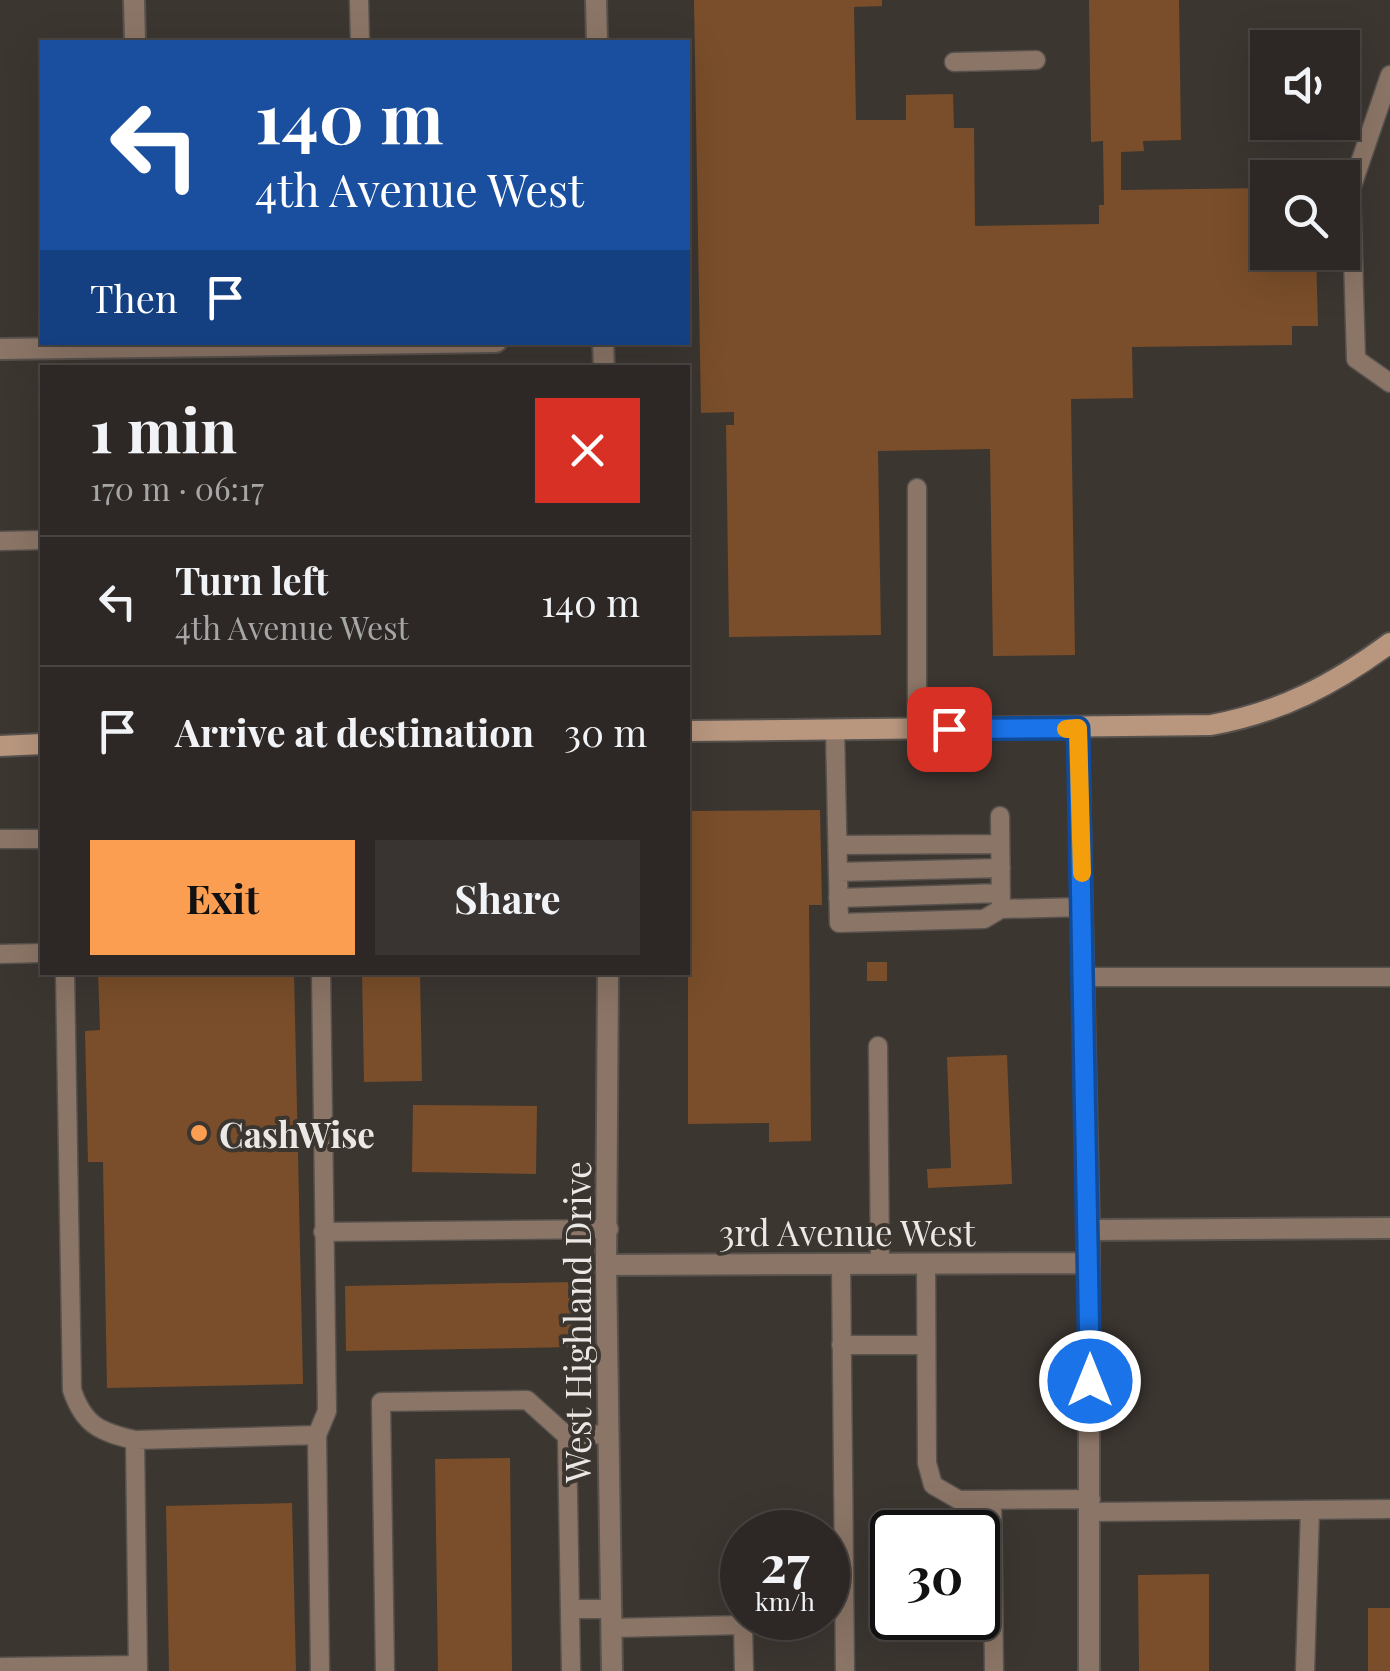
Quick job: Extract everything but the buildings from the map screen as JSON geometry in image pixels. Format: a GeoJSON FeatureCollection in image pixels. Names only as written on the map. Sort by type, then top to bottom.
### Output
{"type":"FeatureCollection","features":[{"type":"Feature","properties":{"kind":"street"},"geometry":{"type":"LineString","coordinates":[[134,0],[134,40]]}},
{"type":"Feature","properties":{"kind":"street"},"geometry":{"type":"LineString","coordinates":[[596,0],[597,40]]}},
{"type":"Feature","properties":{"kind":"street"},"geometry":{"type":"LineString","coordinates":[[0,349],[252,345]]}},
{"type":"Feature","properties":{"kind":"street"},"geometry":{"type":"LineString","coordinates":[[690,731],[1211,725],[1254,717],[1318,693],[1390,643]]}},
{"type":"Feature","properties":{"kind":"street"},"geometry":{"type":"LineString","coordinates":[[1078,728],[1090,1263],[1090,1671]]}},
{"type":"Feature","properties":{"kind":"street"},"geometry":{"type":"LineString","coordinates":[[0,746],[40,744]]}},
{"type":"Feature","properties":{"kind":"street","name":"West Highland Drive"},"geometry":{"type":"LineString","coordinates":[[608,975],[606,1264],[612,1671]]}},
{"type":"Feature","properties":{"kind":"street"},"geometry":{"type":"LineString","coordinates":[[1089,1230],[1390,1228]]}},
{"type":"Feature","properties":{"kind":"street","name":"3rd Avenue West"},"geometry":{"type":"LineString","coordinates":[[606,1264],[1090,1263]]}},
{"type":"Feature","properties":{"kind":"lane"},"geometry":{"type":"LineString","coordinates":[[359,0],[360,40]]}},
{"type":"Feature","properties":{"kind":"lane"},"geometry":{"type":"LineString","coordinates":[[954,62],[1036,60]]}},
{"type":"Feature","properties":{"kind":"lane"},"geometry":{"type":"LineString","coordinates":[[1390,74],[1351,190],[1356,358],[1390,383]]}},
{"type":"Feature","properties":{"kind":"lane"},"geometry":{"type":"LineString","coordinates":[[917,488],[917,729]]}},
{"type":"Feature","properties":{"kind":"lane"},"geometry":{"type":"LineString","coordinates":[[0,541],[40,540]]}},
{"type":"Feature","properties":{"kind":"lane"},"geometry":{"type":"LineString","coordinates":[[835,730],[838,898],[1083,907]]}},
{"type":"Feature","properties":{"kind":"lane"},"geometry":{"type":"LineString","coordinates":[[1000,816],[1001,901]]}},
{"type":"Feature","properties":{"kind":"lane"},"geometry":{"type":"LineString","coordinates":[[0,839],[40,838]]}},
{"type":"Feature","properties":{"kind":"lane"},"geometry":{"type":"LineString","coordinates":[[838,845],[1000,844]]}},
{"type":"Feature","properties":{"kind":"lane"},"geometry":{"type":"LineString","coordinates":[[838,872],[1001,868]]}},
{"type":"Feature","properties":{"kind":"lane"},"geometry":{"type":"LineString","coordinates":[[0,954],[40,953]]}},
{"type":"Feature","properties":{"kind":"lane"},"geometry":{"type":"LineString","coordinates":[[65,975],[72,1390],[80,1414],[98,1431],[136,1440],[317,1435]]}},
{"type":"Feature","properties":{"kind":"lane"},"geometry":{"type":"LineString","coordinates":[[320,1671],[317,1435],[327,1411],[321,975]]}},
{"type":"Feature","properties":{"kind":"lane"},"geometry":{"type":"LineString","coordinates":[[1084,977],[1390,977]]}},
{"type":"Feature","properties":{"kind":"lane"},"geometry":{"type":"LineString","coordinates":[[878,1046],[880,1264]]}},
{"type":"Feature","properties":{"kind":"lane"},"geometry":{"type":"LineString","coordinates":[[323,1232],[609,1229]]}},
{"type":"Feature","properties":{"kind":"lane"},"geometry":{"type":"LineString","coordinates":[[841,1264],[845,1671]]}},
{"type":"Feature","properties":{"kind":"lane"},"geometry":{"type":"LineString","coordinates":[[926,1264],[927,1464],[933,1484],[959,1500],[1390,1509]]}},
{"type":"Feature","properties":{"kind":"lane"},"geometry":{"type":"LineString","coordinates":[[842,1345],[926,1346]]}},
{"type":"Feature","properties":{"kind":"lane"},"geometry":{"type":"LineString","coordinates":[[385,1671],[381,1402],[527,1400],[567,1436],[608,1434]]}},
{"type":"Feature","properties":{"kind":"lane"},"geometry":{"type":"LineString","coordinates":[[567,1436],[571,1671]]}},
{"type":"Feature","properties":{"kind":"lane"},"geometry":{"type":"LineString","coordinates":[[0,1667],[138,1668],[136,1440]]}},
{"type":"Feature","properties":{"kind":"lane"},"geometry":{"type":"LineString","coordinates":[[992,1500],[994,1671]]}},
{"type":"Feature","properties":{"kind":"lane"},"geometry":{"type":"LineString","coordinates":[[1306,1671],[1310,1510]]}},
{"type":"Feature","properties":{"kind":"lane"},"geometry":{"type":"LineString","coordinates":[[570,1610],[611,1618],[743,1625],[744,1671]]}},
{"type":"Feature","properties":{"kind":"slow traffic"},"geometry":{"type":"LineString","coordinates":[[1066,729],[1078,728],[1082,873]]}},
{"type":"Feature","properties":{"kind":"place","name":"CashWise"},"geometry":{"type":"Point","coordinates":[199,1133]}},
{"type":"Feature","properties":{"kind":"route"},"geometry":{"type":"LineString","coordinates":[[949,729],[1078,728],[1090,1381]]}}]}
